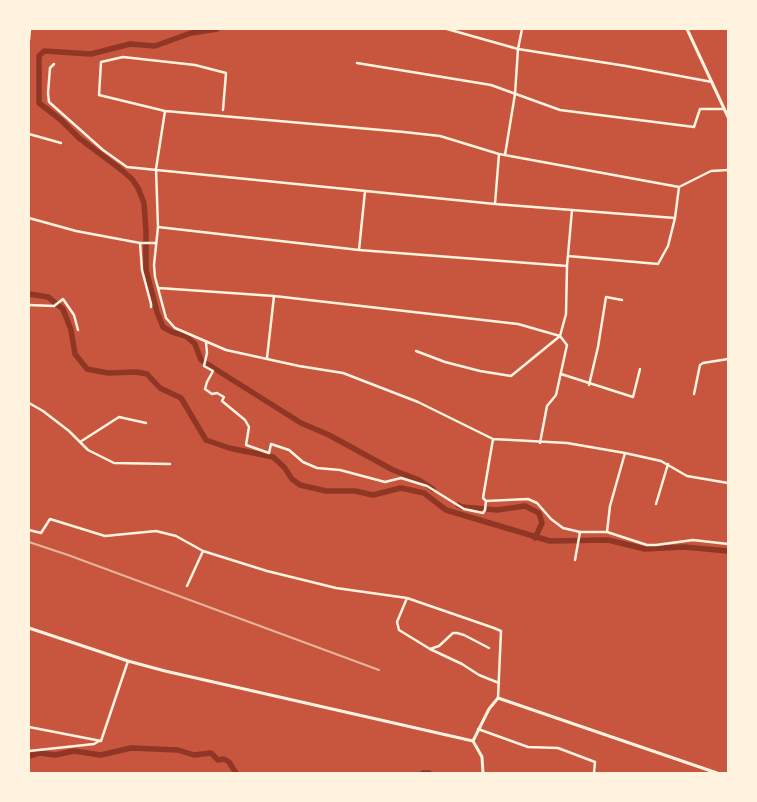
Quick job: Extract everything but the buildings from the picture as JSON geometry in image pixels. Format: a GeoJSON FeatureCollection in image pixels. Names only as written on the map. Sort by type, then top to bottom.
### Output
{"type":"FeatureCollection","features":[{"type":"Feature","properties":{"kind":"street"},"geometry":{"type":"LineString","coordinates":[[29,40],[30,29]]}},
{"type":"Feature","properties":{"kind":"street"},"geometry":{"type":"LineString","coordinates":[[447,29],[518,49],[626,66],[713,83]]}},
{"type":"Feature","properties":{"kind":"street"},"geometry":{"type":"LineString","coordinates":[[505,155],[515,94],[518,49],[522,29]]}},
{"type":"Feature","properties":{"kind":"street"},"geometry":{"type":"LineString","coordinates":[[687,29],[728,118]]}},
{"type":"Feature","properties":{"kind":"street"},"geometry":{"type":"LineString","coordinates":[[223,110],[226,72],[195,65],[123,57],[101,62],[99,95],[166,112],[440,136],[499,154],[678,187],[711,171],[728,170]]}},
{"type":"Feature","properties":{"kind":"street"},"geometry":{"type":"LineString","coordinates":[[357,63],[491,85],[560,110],[694,127],[700,109],[724,110]]}},
{"type":"Feature","properties":{"kind":"street"},"geometry":{"type":"LineString","coordinates":[[54,64],[50,68],[49,102],[103,150],[127,167],[495,204],[675,218]]}},
{"type":"Feature","properties":{"kind":"street"},"geometry":{"type":"LineString","coordinates":[[166,112],[156,170],[158,227],[154,264],[155,277],[166,318],[175,328],[226,350],[299,366],[343,372],[418,402],[493,439],[567,444],[625,453],[668,464],[679,473],[687,476],[728,483]]}},
{"type":"Feature","properties":{"kind":"street"},"geometry":{"type":"LineString","coordinates":[[29,134],[61,143]]}},
{"type":"Feature","properties":{"kind":"street"},"geometry":{"type":"LineString","coordinates":[[495,204],[499,154]]}},
{"type":"Feature","properties":{"kind":"street"},"geometry":{"type":"LineString","coordinates":[[568,256],[658,264],[668,246],[675,218],[678,187]]}},
{"type":"Feature","properties":{"kind":"street"},"geometry":{"type":"LineString","coordinates":[[359,250],[365,191]]}},
{"type":"Feature","properties":{"kind":"street"},"geometry":{"type":"LineString","coordinates":[[416,350],[445,362],[480,372],[511,376],[560,336],[566,314],[567,266],[572,210]]}},
{"type":"Feature","properties":{"kind":"street"},"geometry":{"type":"LineString","coordinates":[[29,218],[76,231],[142,243],[156,243]]}},
{"type":"Feature","properties":{"kind":"street"},"geometry":{"type":"LineString","coordinates":[[158,227],[359,250],[567,266]]}},
{"type":"Feature","properties":{"kind":"street"},"geometry":{"type":"LineString","coordinates":[[142,243],[142,270],[152,304],[151,307]]}},
{"type":"Feature","properties":{"kind":"street"},"geometry":{"type":"LineString","coordinates":[[159,288],[274,296],[518,324],[560,336],[567,345],[556,394],[547,406],[540,443]]}},
{"type":"Feature","properties":{"kind":"street"},"geometry":{"type":"LineString","coordinates":[[266,358],[274,296]]}},
{"type":"Feature","properties":{"kind":"street"},"geometry":{"type":"LineString","coordinates":[[589,385],[598,348],[606,297],[622,300]]}},
{"type":"Feature","properties":{"kind":"street"},"geometry":{"type":"LineString","coordinates":[[29,305],[54,306],[63,299],[74,315],[78,330]]}},
{"type":"Feature","properties":{"kind":"street"},"geometry":{"type":"LineString","coordinates":[[206,343],[204,366],[213,371],[205,389],[212,394],[217,392],[224,397],[222,401],[245,420],[249,427],[246,445],[269,453],[271,444],[289,450],[303,462],[317,468],[340,470],[384,482],[401,478],[427,486],[464,509],[483,513],[486,508],[486,501],[483,498],[493,439]]}},
{"type":"Feature","properties":{"kind":"street"},"geometry":{"type":"LineString","coordinates":[[694,394],[700,365],[728,359]]}},
{"type":"Feature","properties":{"kind":"street"},"geometry":{"type":"LineString","coordinates":[[561,374],[589,385],[633,397],[640,369]]}},
{"type":"Feature","properties":{"kind":"street"},"geometry":{"type":"LineString","coordinates":[[29,403],[49,416],[88,450],[114,463],[170,464]]}},
{"type":"Feature","properties":{"kind":"street"},"geometry":{"type":"LineString","coordinates":[[80,442],[119,417],[146,423]]}},
{"type":"Feature","properties":{"kind":"street"},"geometry":{"type":"LineString","coordinates":[[607,532],[610,506],[625,453]]}},
{"type":"Feature","properties":{"kind":"street"},"geometry":{"type":"LineString","coordinates":[[656,504],[668,464]]}},
{"type":"Feature","properties":{"kind":"street"},"geometry":{"type":"LineString","coordinates":[[486,501],[524,498],[532,500],[557,524],[579,534],[607,532],[647,545],[693,540],[728,544]]}},
{"type":"Feature","properties":{"kind":"street"},"geometry":{"type":"LineString","coordinates":[[29,530],[41,533],[50,519],[105,536],[156,530],[176,536],[203,551],[267,571],[336,588],[406,598],[501,631],[498,698],[489,708],[473,741]]}},
{"type":"Feature","properties":{"kind":"street"},"geometry":{"type":"LineString","coordinates":[[575,560],[579,534]]}},
{"type":"Feature","properties":{"kind":"street"},"geometry":{"type":"LineString","coordinates":[[187,586],[203,551]]}},
{"type":"Feature","properties":{"kind":"street"},"geometry":{"type":"LineString","coordinates":[[406,598],[400,612],[397,627],[399,630],[430,649],[498,683]]}},
{"type":"Feature","properties":{"kind":"street"},"geometry":{"type":"LineString","coordinates":[[29,628],[128,661],[174,673],[473,741],[482,757],[483,773]]}},
{"type":"Feature","properties":{"kind":"street"},"geometry":{"type":"LineString","coordinates":[[430,649],[438,646],[453,633],[464,635],[489,648]]}},
{"type":"Feature","properties":{"kind":"street"},"geometry":{"type":"LineString","coordinates":[[29,751],[94,744],[101,741],[128,661]]}},
{"type":"Feature","properties":{"kind":"street"},"geometry":{"type":"LineString","coordinates":[[498,698],[718,773]]}},
{"type":"Feature","properties":{"kind":"street"},"geometry":{"type":"LineString","coordinates":[[29,727],[101,741]]}},
{"type":"Feature","properties":{"kind":"street"},"geometry":{"type":"LineString","coordinates":[[478,729],[528,747],[558,748],[586,758],[595,762],[594,773]]}},
{"type":"Feature","properties":{"kind":"waterway"},"geometry":{"type":"LineString","coordinates":[[217,29],[191,33],[155,46],[130,44],[91,54],[44,51],[39,56],[39,103],[61,120],[79,138],[132,179],[138,188],[144,203],[146,270],[163,327],[186,336],[195,344],[201,360],[301,423],[329,435],[393,470],[419,480],[433,489]]}},
{"type":"Feature","properties":{"kind":"waterway"},"geometry":{"type":"LineString","coordinates":[[29,294],[48,297],[63,309],[71,330],[75,354],[87,369],[108,373],[136,372],[147,374],[160,388],[181,398],[206,440],[229,448],[273,457],[284,467],[292,479],[300,485],[326,491],[355,491],[373,495],[401,488],[424,493],[446,510],[550,541],[608,540],[645,549],[684,547],[728,551]]}},
{"type":"Feature","properties":{"kind":"waterway"},"geometry":{"type":"LineString","coordinates":[[458,505],[497,510],[525,506],[539,513],[542,523],[535,538]]}},
{"type":"Feature","properties":{"kind":"waterway"},"geometry":{"type":"LineString","coordinates":[[29,756],[39,753],[55,755],[74,751],[101,755],[131,748],[178,750],[194,755],[211,753],[218,760],[224,759],[229,762],[236,773]]}},
{"type":"Feature","properties":{"kind":"waterway"},"geometry":{"type":"LineString","coordinates":[[423,773],[429,773]]}},
{"type":"Feature","properties":{"kind":"railway"},"geometry":{"type":"LineString","coordinates":[[29,542],[379,670]]}}]}
